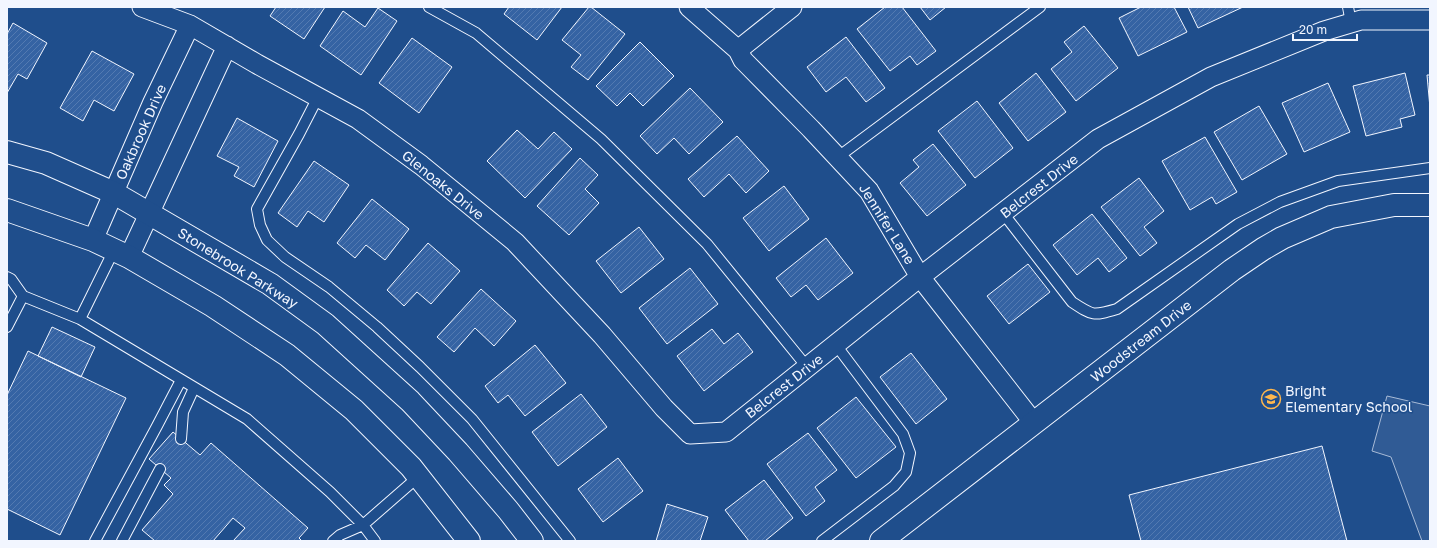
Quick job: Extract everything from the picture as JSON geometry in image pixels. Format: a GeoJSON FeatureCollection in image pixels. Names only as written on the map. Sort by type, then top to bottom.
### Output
{"type":"FeatureCollection","features":[{"type":"Feature","properties":{"kind":"main road","name":"Stonebrook Parkway"},"geometry":{"type":"LineString","coordinates":[[7,152],[46,163],[114,193],[270,284],[325,324],[410,401],[463,458],[508,510],[532,541]]}},
{"type":"Feature","properties":{"kind":"main road","name":"Woodstream Drive"},"geometry":{"type":"LineString","coordinates":[[881,541],[1232,270],[1263,249],[1282,238],[1331,217],[1394,205],[1430,205]]}},
{"type":"Feature","properties":{"kind":"main road"},"geometry":{"type":"LineString","coordinates":[[7,210],[93,240],[122,253],[213,306],[287,355],[354,410],[410,467],[469,541]]}},
{"type":"Feature","properties":{"kind":"street","name":"Glenoaks Drive"},"geometry":{"type":"LineString","coordinates":[[142,7],[190,25],[358,119],[421,166],[515,242],[602,336],[664,408],[690,434]]}},
{"type":"Feature","properties":{"kind":"street","name":"Jennifer Lane"},"geometry":{"type":"LineString","coordinates":[[689,7],[738,50],[743,60],[838,157],[868,191],[920,277],[1034,423]]}},
{"type":"Feature","properties":{"kind":"street"},"geometry":{"type":"LineString","coordinates":[[738,50],[792,7]]}},
{"type":"Feature","properties":{"kind":"street","name":"Belcrest Drive"},"geometry":{"type":"LineString","coordinates":[[690,434],[726,432],[920,277],[1098,139],[1211,77],[1324,31],[1350,15],[1361,20],[1430,20]]}},
{"type":"Feature","properties":{"kind":"street","name":"Oakbrook Drive"},"geometry":{"type":"LineString","coordinates":[[93,240],[153,102],[190,25]]}},
{"type":"Feature","properties":{"kind":"street"},"geometry":{"type":"LineString","coordinates":[[122,253],[149,214],[227,46]]}},
{"type":"Feature","properties":{"kind":"lane"},"geometry":{"type":"LineString","coordinates":[[429,7],[476,33],[600,139],[707,244],[807,367]]}},
{"type":"Feature","properties":{"kind":"lane"},"geometry":{"type":"LineString","coordinates":[[838,157],[1040,7]]}},
{"type":"Feature","properties":{"kind":"lane"},"geometry":{"type":"LineString","coordinates":[[318,97],[257,209],[260,225],[267,240],[285,257],[329,287],[377,327],[426,372],[472,419],[570,541]]}},
{"type":"Feature","properties":{"kind":"lane"},"geometry":{"type":"LineString","coordinates":[[1003,213],[1072,302],[1087,312],[1097,315],[1117,309],[1238,224],[1280,202],[1338,181],[1430,168]]}},
{"type":"Feature","properties":{"kind":"lane"},"geometry":{"type":"LineString","coordinates":[[80,319],[122,253]]}},
{"type":"Feature","properties":{"kind":"lane"},"geometry":{"type":"LineString","coordinates":[[7,277],[23,296],[80,319],[247,419],[330,492],[363,525],[375,541]]}},
{"type":"Feature","properties":{"kind":"lane"},"geometry":{"type":"LineString","coordinates":[[7,327],[23,296]]}},
{"type":"Feature","properties":{"kind":"lane"},"geometry":{"type":"LineString","coordinates":[[822,541],[894,486],[906,472],[910,453],[903,434],[836,345]]}},
{"type":"Feature","properties":{"kind":"lane"},"geometry":{"type":"LineString","coordinates":[[95,541],[181,380]]}},
{"type":"Feature","properties":{"kind":"lane"},"geometry":{"type":"LineString","coordinates":[[181,439],[183,412],[194,388]]}},
{"type":"Feature","properties":{"kind":"lane"},"geometry":{"type":"LineString","coordinates":[[122,541],[160,469]]}},
{"type":"Feature","properties":{"kind":"lane"},"geometry":{"type":"LineString","coordinates":[[333,541],[340,535],[363,525],[418,477]]}},
{"type":"Feature","properties":{"kind":"shaded area"},"geometry":{"type":"Polygon","coordinates":[[[1387,396],[1430,406],[1430,541],[1422,541],[1391,457],[1372,451],[1387,396]]]}},
{"type":"Feature","properties":{"kind":"building"},"geometry":{"type":"Polygon","coordinates":[[[276,7],[325,7],[304,39],[270,16],[276,7]]]}},
{"type":"Feature","properties":{"kind":"building"},"geometry":{"type":"Polygon","coordinates":[[[509,7],[562,7],[537,40],[504,14],[509,7]]]}},
{"type":"Feature","properties":{"kind":"building"},"geometry":{"type":"Polygon","coordinates":[[[589,7],[591,7],[625,34],[588,80],[571,67],[581,55],[562,40],[589,7]]]}},
{"type":"Feature","properties":{"kind":"building"},"geometry":{"type":"Polygon","coordinates":[[[885,7],[902,7],[936,51],[917,65],[910,56],[890,71],[857,29],[885,7]]]}},
{"type":"Feature","properties":{"kind":"building"},"geometry":{"type":"Polygon","coordinates":[[[920,7],[946,7],[930,20],[920,7]]]}},
{"type":"Feature","properties":{"kind":"building"},"geometry":{"type":"Polygon","coordinates":[[[1141,7],[1174,7],[1187,32],[1138,56],[1119,18],[1141,7]]]}},
{"type":"Feature","properties":{"kind":"building"},"geometry":{"type":"Polygon","coordinates":[[[1188,7],[1243,7],[1198,28],[1188,7]]]}},
{"type":"Feature","properties":{"kind":"building"},"geometry":{"type":"Polygon","coordinates":[[[378,8],[397,21],[361,75],[320,46],[343,11],[365,27],[378,8]]]}},
{"type":"Feature","properties":{"kind":"building"},"geometry":{"type":"Polygon","coordinates":[[[13,23],[47,43],[27,79],[18,74],[7,93],[7,34],[13,23]]]}},
{"type":"Feature","properties":{"kind":"building"},"geometry":{"type":"Polygon","coordinates":[[[1084,26],[1118,68],[1076,101],[1051,69],[1072,52],[1064,42],[1084,26]]]}},
{"type":"Feature","properties":{"kind":"building"},"geometry":{"type":"Polygon","coordinates":[[[846,37],[885,88],[866,102],[846,77],[826,92],[807,67],[846,37]]]}},
{"type":"Feature","properties":{"kind":"building"},"geometry":{"type":"Polygon","coordinates":[[[412,38],[452,67],[419,113],[379,83],[412,38]]]}},
{"type":"Feature","properties":{"kind":"building"},"geometry":{"type":"Polygon","coordinates":[[[640,42],[674,76],[643,106],[630,93],[617,106],[596,86],[640,42]]]}},
{"type":"Feature","properties":{"kind":"building"},"geometry":{"type":"Polygon","coordinates":[[[92,51],[134,74],[114,111],[94,100],[83,121],[60,108],[92,51]]]}},
{"type":"Feature","properties":{"kind":"building"},"geometry":{"type":"Polygon","coordinates":[[[1036,73],[1066,112],[1028,141],[999,103],[1036,73]]]}},
{"type":"Feature","properties":{"kind":"building"},"geometry":{"type":"Polygon","coordinates":[[[1405,73],[1415,115],[1400,119],[1402,127],[1366,136],[1353,86],[1405,73]]]}},
{"type":"Feature","properties":{"kind":"building"},"geometry":{"type":"Polygon","coordinates":[[[1427,75],[1430,75],[1430,108],[1427,75]]]}},
{"type":"Feature","properties":{"kind":"building"},"geometry":{"type":"Polygon","coordinates":[[[1328,83],[1350,132],[1304,152],[1282,103],[1328,83]]]}},
{"type":"Feature","properties":{"kind":"building"},"geometry":{"type":"Polygon","coordinates":[[[690,88],[723,122],[689,154],[674,138],[657,154],[640,136],[690,88]]]}},
{"type":"Feature","properties":{"kind":"building"},"geometry":{"type":"Polygon","coordinates":[[[977,101],[1013,148],[975,178],[938,131],[977,101]]]}},
{"type":"Feature","properties":{"kind":"building"},"geometry":{"type":"Polygon","coordinates":[[[1259,106],[1287,154],[1242,180],[1214,132],[1259,106]]]}},
{"type":"Feature","properties":{"kind":"building"},"geometry":{"type":"Polygon","coordinates":[[[237,118],[278,141],[254,187],[234,176],[239,167],[217,156],[237,118]]]}},
{"type":"Feature","properties":{"kind":"building"},"geometry":{"type":"Polygon","coordinates":[[[517,130],[538,149],[554,132],[572,149],[525,198],[487,161],[517,130]]]}},
{"type":"Feature","properties":{"kind":"building"},"geometry":{"type":"Polygon","coordinates":[[[737,136],[769,171],[746,193],[729,174],[704,197],[688,179],[737,136]]]}},
{"type":"Feature","properties":{"kind":"building"},"geometry":{"type":"Polygon","coordinates":[[[1205,137],[1237,192],[1216,204],[1212,197],[1190,210],[1162,161],[1205,137]]]}},
{"type":"Feature","properties":{"kind":"building"},"geometry":{"type":"Polygon","coordinates":[[[933,144],[966,185],[927,216],[900,183],[919,167],[913,160],[933,144]]]}},
{"type":"Feature","properties":{"kind":"building"},"geometry":{"type":"Polygon","coordinates":[[[580,158],[598,175],[585,189],[599,203],[569,235],[537,206],[580,158]]]}},
{"type":"Feature","properties":{"kind":"building"},"geometry":{"type":"Polygon","coordinates":[[[314,161],[349,185],[324,222],[308,211],[297,227],[278,213],[314,161]]]}},
{"type":"Feature","properties":{"kind":"building"},"geometry":{"type":"Polygon","coordinates":[[[1139,178],[1164,211],[1144,227],[1157,243],[1140,256],[1101,207],[1139,178]]]}},
{"type":"Feature","properties":{"kind":"building"},"geometry":{"type":"Polygon","coordinates":[[[784,186],[809,219],[769,251],[743,218],[784,186]]]}},
{"type":"Feature","properties":{"kind":"building"},"geometry":{"type":"Polygon","coordinates":[[[372,199],[409,229],[385,260],[366,245],[355,258],[337,243],[372,199]]]}},
{"type":"Feature","properties":{"kind":"building"},"geometry":{"type":"Polygon","coordinates":[[[1092,214],[1127,258],[1109,272],[1098,258],[1077,275],[1053,245],[1092,214]]]}},
{"type":"Feature","properties":{"kind":"building"},"geometry":{"type":"Polygon","coordinates":[[[639,227],[664,259],[621,293],[596,261],[639,227]]]}},
{"type":"Feature","properties":{"kind":"building"},"geometry":{"type":"Polygon","coordinates":[[[826,238],[853,273],[818,300],[806,285],[791,297],[776,278],[826,238]]]}},
{"type":"Feature","properties":{"kind":"building"},"geometry":{"type":"Polygon","coordinates":[[[428,243],[460,271],[431,304],[417,292],[404,306],[387,290],[428,243]]]}},
{"type":"Feature","properties":{"kind":"building"},"geometry":{"type":"Polygon","coordinates":[[[1028,264],[1050,292],[1009,324],[987,296],[1028,264]]]}},
{"type":"Feature","properties":{"kind":"building"},"geometry":{"type":"Polygon","coordinates":[[[690,268],[718,304],[667,344],[639,308],[690,268]]]}},
{"type":"Feature","properties":{"kind":"building"},"geometry":{"type":"Polygon","coordinates":[[[481,289],[516,321],[494,346],[475,328],[454,352],[437,337],[481,289]]]}},
{"type":"Feature","properties":{"kind":"building"},"geometry":{"type":"Polygon","coordinates":[[[52,327],[95,347],[81,377],[38,356],[52,327]]]}},
{"type":"Feature","properties":{"kind":"building"},"geometry":{"type":"Polygon","coordinates":[[[712,329],[724,344],[738,333],[753,352],[704,391],[677,356],[712,329]]]}},
{"type":"Feature","properties":{"kind":"building"},"geometry":{"type":"Polygon","coordinates":[[[535,345],[566,383],[525,416],[508,395],[498,403],[485,386],[535,345]]]}},
{"type":"Feature","properties":{"kind":"building"},"geometry":{"type":"Polygon","coordinates":[[[28,351],[126,398],[60,535],[7,509],[7,395],[28,351]]]}},
{"type":"Feature","properties":{"kind":"building"},"geometry":{"type":"Polygon","coordinates":[[[911,353],[947,399],[916,424],[880,377],[911,353]]]}},
{"type":"Feature","properties":{"kind":"building"},"geometry":{"type":"Polygon","coordinates":[[[581,394],[607,427],[558,466],[532,432],[581,394]]]}},
{"type":"Feature","properties":{"kind":"building"},"geometry":{"type":"Polygon","coordinates":[[[856,397],[896,447],[856,478],[817,428],[856,397]]]}},
{"type":"Feature","properties":{"kind":"building"},"geometry":{"type":"Polygon","coordinates":[[[173,432],[200,455],[211,443],[308,528],[299,538],[302,541],[233,541],[245,528],[233,518],[213,541],[155,541],[142,530],[173,494],[164,485],[171,478],[149,459],[173,432]]]}},
{"type":"Feature","properties":{"kind":"building"},"geometry":{"type":"Polygon","coordinates":[[[808,433],[837,470],[815,487],[825,501],[806,516],[767,464],[808,433]]]}},
{"type":"Feature","properties":{"kind":"building"},"geometry":{"type":"Polygon","coordinates":[[[1322,446],[1347,541],[1141,541],[1129,495],[1322,446]]]}},
{"type":"Feature","properties":{"kind":"building"},"geometry":{"type":"Polygon","coordinates":[[[618,458],[643,491],[603,522],[578,489],[618,458]]]}},
{"type":"Feature","properties":{"kind":"building"},"geometry":{"type":"Polygon","coordinates":[[[764,480],[793,518],[765,541],[749,541],[725,510],[764,480]]]}},
{"type":"Feature","properties":{"kind":"building"},"geometry":{"type":"Polygon","coordinates":[[[667,504],[708,517],[700,541],[656,541],[667,504]]]}},
{"type":"Feature","properties":{"kind":"place","name":"Bright Elementary School"},"geometry":{"type":"Point","coordinates":[1271,399]}}]}
